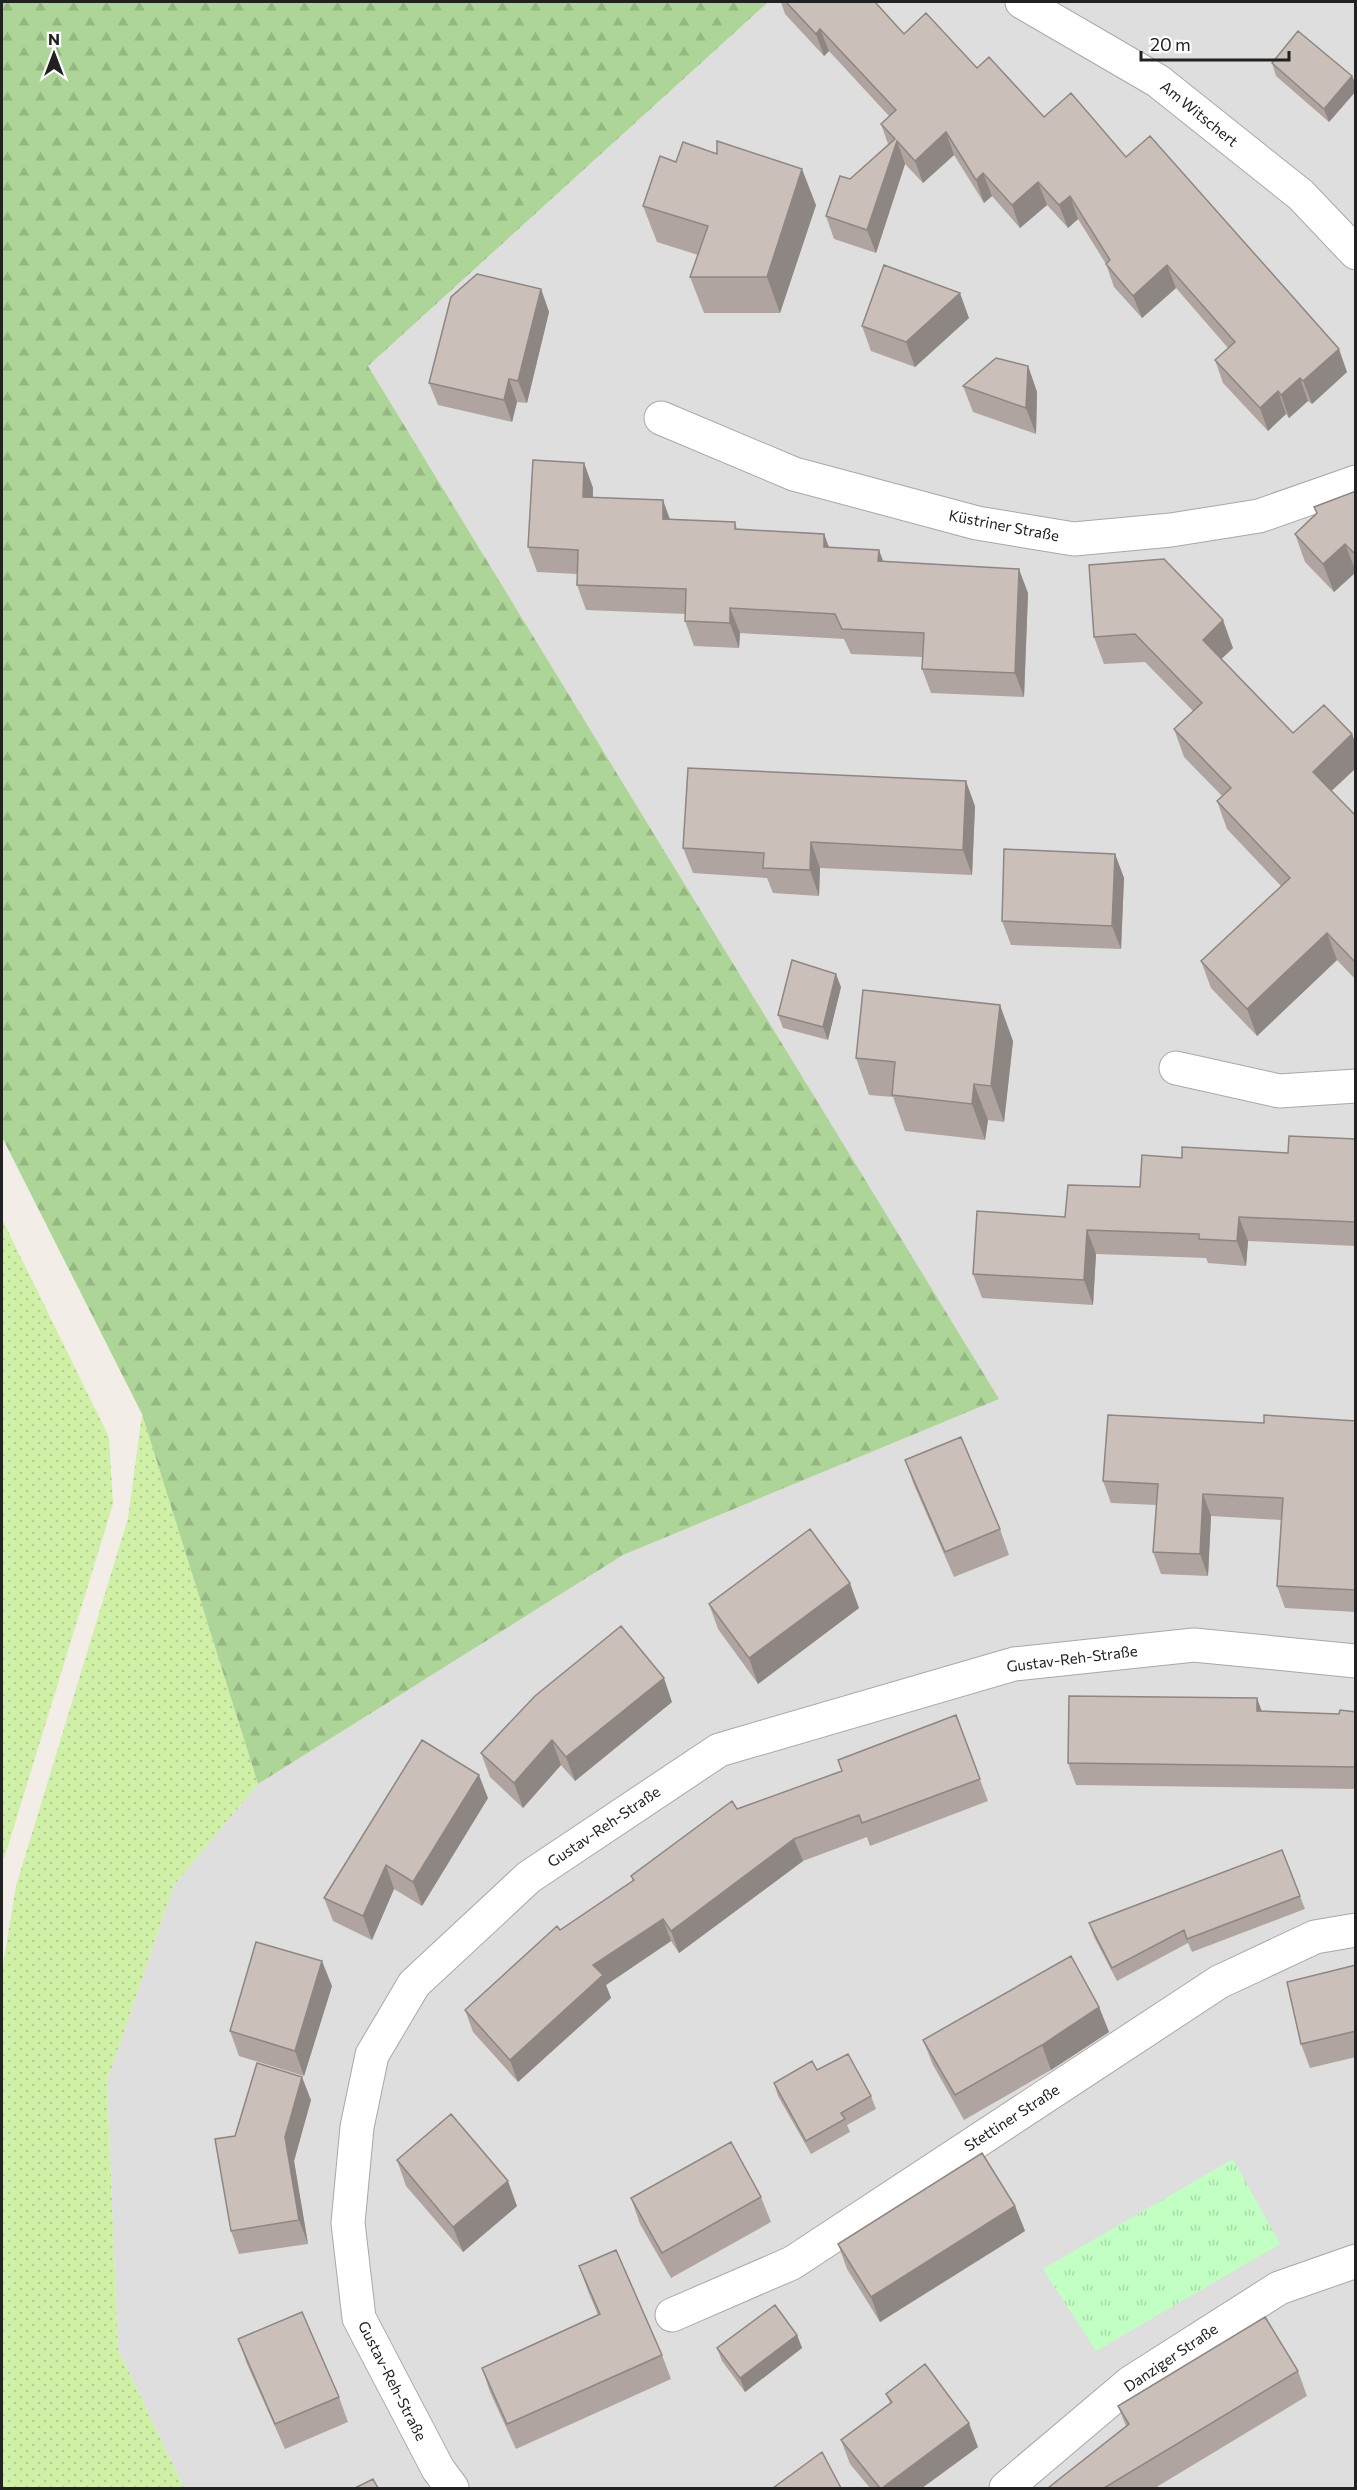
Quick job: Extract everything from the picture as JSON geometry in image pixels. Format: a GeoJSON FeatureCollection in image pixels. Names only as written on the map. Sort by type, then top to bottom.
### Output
{"type":"FeatureCollection","features":[{"type":"Feature","properties":{"kind":"street","name":"Am Witschert"},"geometry":{"type":"LineString","coordinates":[[1022,2],[1158,81],[1301,195],[1356,253]]}},
{"type":"Feature","properties":{"kind":"street","name":"Küstriner Straße"},"geometry":{"type":"LineString","coordinates":[[661,418],[794,474],[977,523],[1074,539],[1171,530],[1259,516],[1356,482]]}},
{"type":"Feature","properties":{"kind":"street"},"geometry":{"type":"LineString","coordinates":[[1176,1068],[1279,1090],[1356,1086]]}},
{"type":"Feature","properties":{"kind":"street","name":"Gustav-Reh-Straße"},"geometry":{"type":"LineString","coordinates":[[452,2488],[438,2469],[359,2318],[348,2223],[357,2127],[372,2055],[414,1984],[529,1877],[719,1750],[1014,1664],[1194,1645],[1356,1661]]}},
{"type":"Feature","properties":{"kind":"street","name":"Stettiner Straße"},"geometry":{"type":"LineString","coordinates":[[672,2315],[792,2264],[1219,1982],[1315,1937],[1356,1930]]}},
{"type":"Feature","properties":{"kind":"street","name":"Danziger Straße"},"geometry":{"type":"LineString","coordinates":[[1006,2488],[1130,2383],[1279,2288],[1356,2261]]}},
{"type":"Feature","properties":{"kind":"shaded area"},"geometry":{"type":"Polygon","coordinates":[[[768,2],[1355,2],[1355,2488],[184,2488],[118,2349],[107,2081],[174,1885],[258,1784],[623,1555],[998,1399],[368,366],[768,2]]]}},
{"type":"Feature","properties":{"kind":"green space"},"geometry":{"type":"Polygon","coordinates":[[[2,2],[768,2],[368,366],[999,1399],[623,1555],[258,1784],[142,1414],[2,1137],[2,2]]]}},
{"type":"Feature","properties":{"kind":"green space"},"geometry":{"type":"Polygon","coordinates":[[[2,1219],[109,1437],[113,1504],[4,1859],[2,1859],[2,1219]]]}},
{"type":"Feature","properties":{"kind":"green space"},"geometry":{"type":"Polygon","coordinates":[[[142,1414],[258,1784],[174,1885],[107,2081],[118,2349],[184,2488],[2,2488],[2,1970],[16,1886],[128,1518],[142,1414]]]}},
{"type":"Feature","properties":{"kind":"green space"},"geometry":{"type":"Polygon","coordinates":[[[1233,2159],[1280,2244],[1096,2351],[1043,2269],[1233,2159]]]}},
{"type":"Feature","properties":{"kind":"building"},"geometry":{"type":"Polygon","coordinates":[[[786,2],[875,2],[904,34],[926,13],[977,68],[989,57],[1044,117],[1071,93],[1126,157],[1150,136],[1339,349],[1303,381],[1300,378],[1281,395],[1278,391],[1260,408],[1215,360],[1235,342],[1167,265],[1133,296],[1106,264],[1110,260],[1070,196],[1059,205],[1038,182],[1012,205],[983,173],[976,180],[946,132],[915,161],[897,141],[867,230],[826,216],[840,176],[850,179],[895,139],[881,124],[896,110],[820,29],[816,34],[786,2]]]}},
{"type":"Feature","properties":{"kind":"building"},"geometry":{"type":"Polygon","coordinates":[[[1298,31],[1352,76],[1324,109],[1272,63],[1298,31]]]}},
{"type":"Feature","properties":{"kind":"building"},"geometry":{"type":"Polygon","coordinates":[[[717,141],[802,169],[767,277],[690,277],[708,226],[643,206],[660,156],[676,162],[683,142],[717,154],[717,141]]]}},
{"type":"Feature","properties":{"kind":"building"},"geometry":{"type":"Polygon","coordinates":[[[884,265],[960,293],[906,342],[862,326],[884,265]]]}},
{"type":"Feature","properties":{"kind":"building"},"geometry":{"type":"Polygon","coordinates":[[[477,274],[541,289],[518,381],[509,379],[504,400],[429,383],[451,297],[477,274]]]}},
{"type":"Feature","properties":{"kind":"building"},"geometry":{"type":"Polygon","coordinates":[[[996,358],[1028,366],[1026,408],[963,386],[996,358]]]}},
{"type":"Feature","properties":{"kind":"building"},"geometry":{"type":"Polygon","coordinates":[[[533,460],[584,463],[583,497],[663,500],[663,519],[735,522],[735,529],[824,534],[824,547],[879,550],[878,561],[1019,569],[1015,673],[922,669],[924,633],[842,629],[835,614],[730,608],[730,623],[685,621],[686,589],[577,585],[578,550],[528,547],[533,460]]]}},
{"type":"Feature","properties":{"kind":"building"},"geometry":{"type":"Polygon","coordinates":[[[1356,491],[1356,555],[1345,544],[1323,564],[1295,534],[1317,513],[1314,507],[1356,491]]]}},
{"type":"Feature","properties":{"kind":"building"},"geometry":{"type":"Polygon","coordinates":[[[1164,559],[1223,620],[1203,640],[1293,733],[1324,705],[1352,734],[1313,772],[1356,816],[1356,963],[1327,933],[1247,1009],[1201,961],[1290,878],[1217,801],[1231,788],[1174,729],[1202,703],[1135,634],[1094,637],[1089,565],[1164,559]]]}},
{"type":"Feature","properties":{"kind":"building"},"geometry":{"type":"Polygon","coordinates":[[[688,768],[966,781],[963,850],[811,842],[810,870],[763,868],[764,853],[683,848],[688,768]]]}},
{"type":"Feature","properties":{"kind":"building"},"geometry":{"type":"Polygon","coordinates":[[[1004,849],[1115,854],[1112,926],[1002,921],[1004,849]]]}},
{"type":"Feature","properties":{"kind":"building"},"geometry":{"type":"Polygon","coordinates":[[[792,960],[836,974],[823,1027],[778,1015],[792,960]]]}},
{"type":"Feature","properties":{"kind":"building"},"geometry":{"type":"Polygon","coordinates":[[[863,990],[1000,1005],[991,1086],[974,1084],[972,1104],[892,1095],[895,1062],[856,1058],[863,990]]]}},
{"type":"Feature","properties":{"kind":"building"},"geometry":{"type":"Polygon","coordinates":[[[1289,1136],[1356,1139],[1356,1222],[1239,1217],[1237,1241],[1199,1239],[1199,1234],[1087,1230],[1084,1280],[973,1274],[977,1211],[1065,1217],[1068,1185],[1140,1187],[1142,1155],[1182,1158],[1182,1147],[1288,1153],[1289,1136]]]}},
{"type":"Feature","properties":{"kind":"building"},"geometry":{"type":"Polygon","coordinates":[[[1108,1415],[1264,1423],[1264,1415],[1356,1421],[1356,1590],[1277,1586],[1283,1498],[1203,1494],[1200,1554],[1153,1552],[1158,1484],[1103,1481],[1108,1415]]]}},
{"type":"Feature","properties":{"kind":"building"},"geometry":{"type":"Polygon","coordinates":[[[961,1437],[1000,1529],[945,1552],[905,1460],[961,1437]]]}},
{"type":"Feature","properties":{"kind":"building"},"geometry":{"type":"Polygon","coordinates":[[[810,1529],[850,1583],[749,1658],[709,1604],[810,1529]]]}},
{"type":"Feature","properties":{"kind":"building"},"geometry":{"type":"Polygon","coordinates":[[[621,1626],[664,1678],[566,1757],[552,1740],[514,1783],[481,1753],[535,1696],[621,1626]]]}},
{"type":"Feature","properties":{"kind":"building"},"geometry":{"type":"Polygon","coordinates":[[[1069,1696],[1257,1698],[1257,1711],[1339,1714],[1340,1710],[1356,1712],[1356,1767],[1068,1763],[1069,1696]]]}},
{"type":"Feature","properties":{"kind":"building"},"geometry":{"type":"Polygon","coordinates":[[[956,1715],[980,1779],[862,1823],[859,1815],[794,1839],[671,1931],[663,1919],[593,1965],[603,1975],[510,2060],[465,2010],[557,1926],[560,1930],[634,1880],[631,1876],[732,1801],[737,1809],[842,1771],[838,1760],[956,1715]]]}},
{"type":"Feature","properties":{"kind":"building"},"geometry":{"type":"Polygon","coordinates":[[[422,1740],[479,1775],[413,1882],[386,1865],[363,1916],[324,1898],[422,1740]]]}},
{"type":"Feature","properties":{"kind":"building"},"geometry":{"type":"Polygon","coordinates":[[[1282,1850],[1300,1896],[1187,1939],[1184,1930],[1112,1968],[1089,1923],[1282,1850]]]}},
{"type":"Feature","properties":{"kind":"building"},"geometry":{"type":"Polygon","coordinates":[[[256,1942],[322,1961],[295,2051],[230,2031],[256,1942]]]}},
{"type":"Feature","properties":{"kind":"building"},"geometry":{"type":"Polygon","coordinates":[[[1071,1956],[1099,2007],[1042,2045],[955,2095],[923,2040],[1071,1956]]]}},
{"type":"Feature","properties":{"kind":"building"},"geometry":{"type":"Polygon","coordinates":[[[1356,1965],[1356,2031],[1301,2044],[1287,1982],[1356,1965]]]}},
{"type":"Feature","properties":{"kind":"building"},"geometry":{"type":"Polygon","coordinates":[[[848,2054],[871,2096],[841,2113],[845,2119],[806,2141],[774,2083],[812,2061],[817,2070],[848,2054]]]}},
{"type":"Feature","properties":{"kind":"building"},"geometry":{"type":"Polygon","coordinates":[[[257,2063],[302,2077],[285,2137],[299,2220],[231,2231],[215,2139],[235,2136],[257,2063]]]}},
{"type":"Feature","properties":{"kind":"building"},"geometry":{"type":"Polygon","coordinates":[[[451,2114],[508,2181],[453,2227],[397,2160],[451,2114]]]}},
{"type":"Feature","properties":{"kind":"building"},"geometry":{"type":"Polygon","coordinates":[[[731,2142],[761,2197],[662,2253],[631,2198],[731,2142]]]}},
{"type":"Feature","properties":{"kind":"building"},"geometry":{"type":"Polygon","coordinates":[[[982,2153],[1015,2206],[871,2297],[838,2244],[982,2153]]]}},
{"type":"Feature","properties":{"kind":"building"},"geometry":{"type":"Polygon","coordinates":[[[616,2250],[662,2355],[507,2424],[482,2368],[600,2314],[579,2266],[616,2250]]]}},
{"type":"Feature","properties":{"kind":"building"},"geometry":{"type":"Polygon","coordinates":[[[775,2305],[797,2335],[740,2378],[717,2348],[775,2305]]]}},
{"type":"Feature","properties":{"kind":"building"},"geometry":{"type":"Polygon","coordinates":[[[302,2312],[339,2397],[275,2424],[238,2339],[302,2312]]]}},
{"type":"Feature","properties":{"kind":"building"},"geometry":{"type":"Polygon","coordinates":[[[1265,2317],[1298,2371],[1104,2488],[1048,2488],[1129,2424],[1118,2406],[1265,2317]]]}},
{"type":"Feature","properties":{"kind":"building"},"geometry":{"type":"Polygon","coordinates":[[[925,2364],[969,2423],[880,2488],[841,2440],[892,2402],[886,2394],[925,2364]]]}},
{"type":"Feature","properties":{"kind":"building"},"geometry":{"type":"Polygon","coordinates":[[[822,2452],[841,2488],[773,2488],[822,2452]]]}},
{"type":"Feature","properties":{"kind":"building"},"geometry":{"type":"Polygon","coordinates":[[[373,2479],[378,2488],[355,2488],[373,2479]]]}}]}
